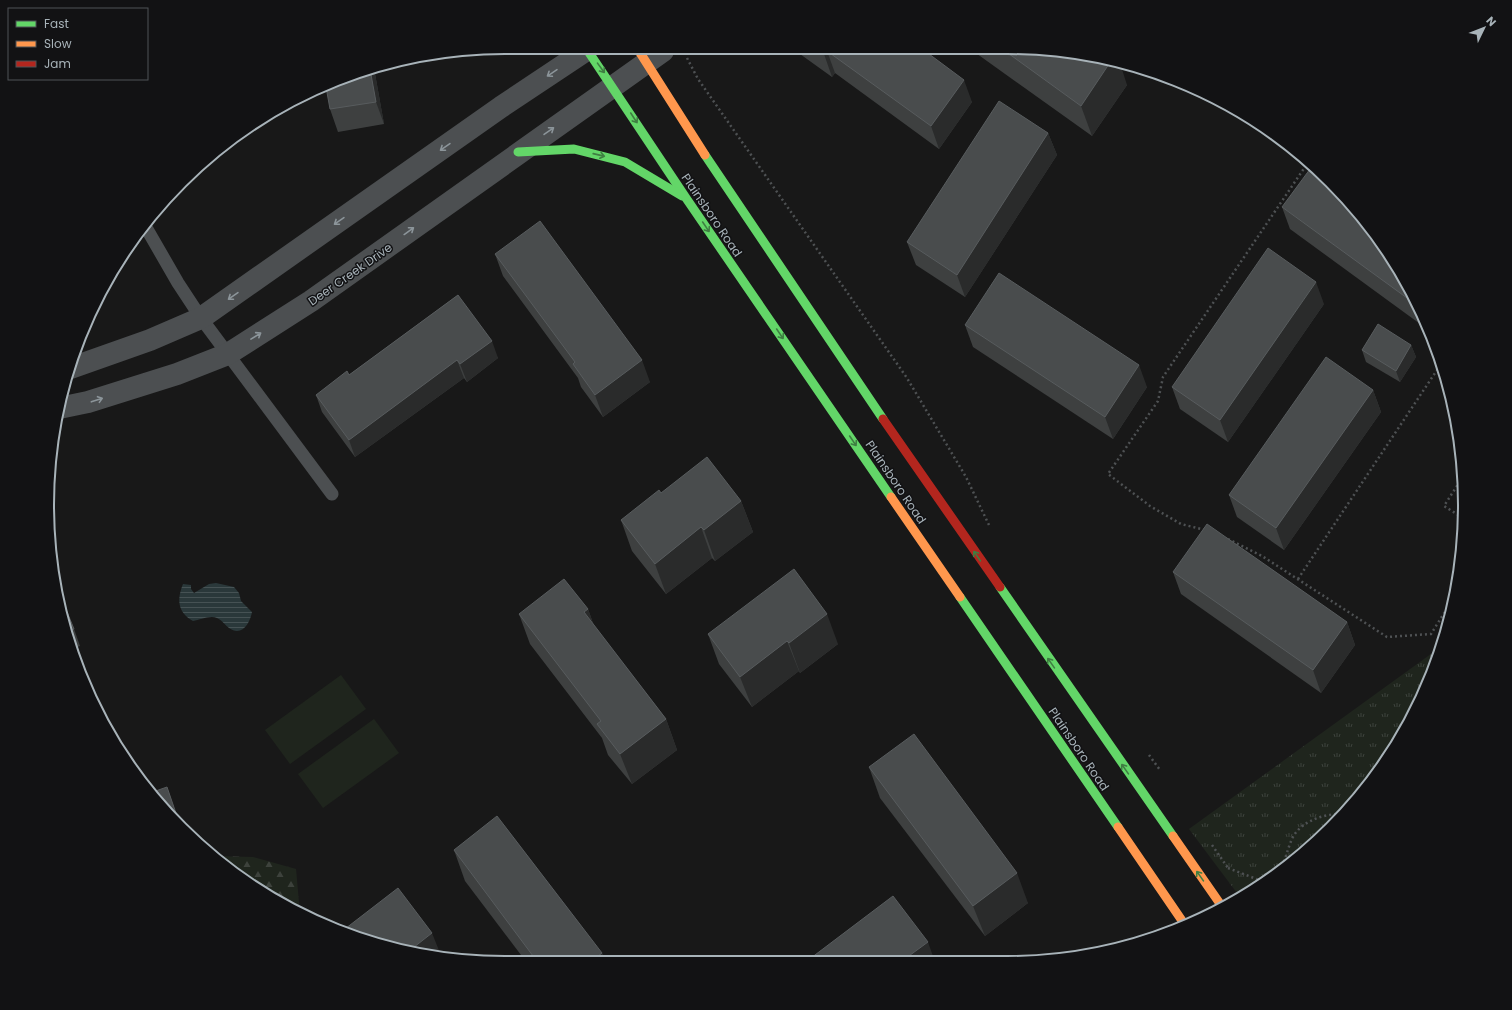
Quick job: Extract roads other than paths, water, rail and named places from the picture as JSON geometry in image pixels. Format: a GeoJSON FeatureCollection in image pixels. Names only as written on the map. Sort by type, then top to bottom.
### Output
{"type":"FeatureCollection","features":[{"type":"Feature","properties":{"kind":"street"},"geometry":{"type":"LineString","coordinates":[[76,367],[150,340],[201,318],[501,107],[580,54]]}},
{"type":"Feature","properties":{"kind":"street","name":"Plainsboro Road"},"geometry":{"type":"LineString","coordinates":[[590,54],[613,86],[686,198],[1182,921]]}},
{"type":"Feature","properties":{"kind":"street","name":"Plainsboro Road"},"geometry":{"type":"LineString","coordinates":[[649,55],[733,199],[862,389],[1218,903]]}},
{"type":"Feature","properties":{"kind":"street","name":"Deer Creek Drive"},"geometry":{"type":"LineString","coordinates":[[65,407],[88,402],[177,374],[228,354],[311,301],[518,152],[613,86],[649,55]]}},
{"type":"Feature","properties":{"kind":"street"},"geometry":{"type":"LineString","coordinates":[[518,152],[574,149],[625,162],[686,198]]}},
{"type":"Feature","properties":{"kind":"lane"},"geometry":{"type":"LineString","coordinates":[[147,230],[178,283],[201,318],[332,494]]}}]}
